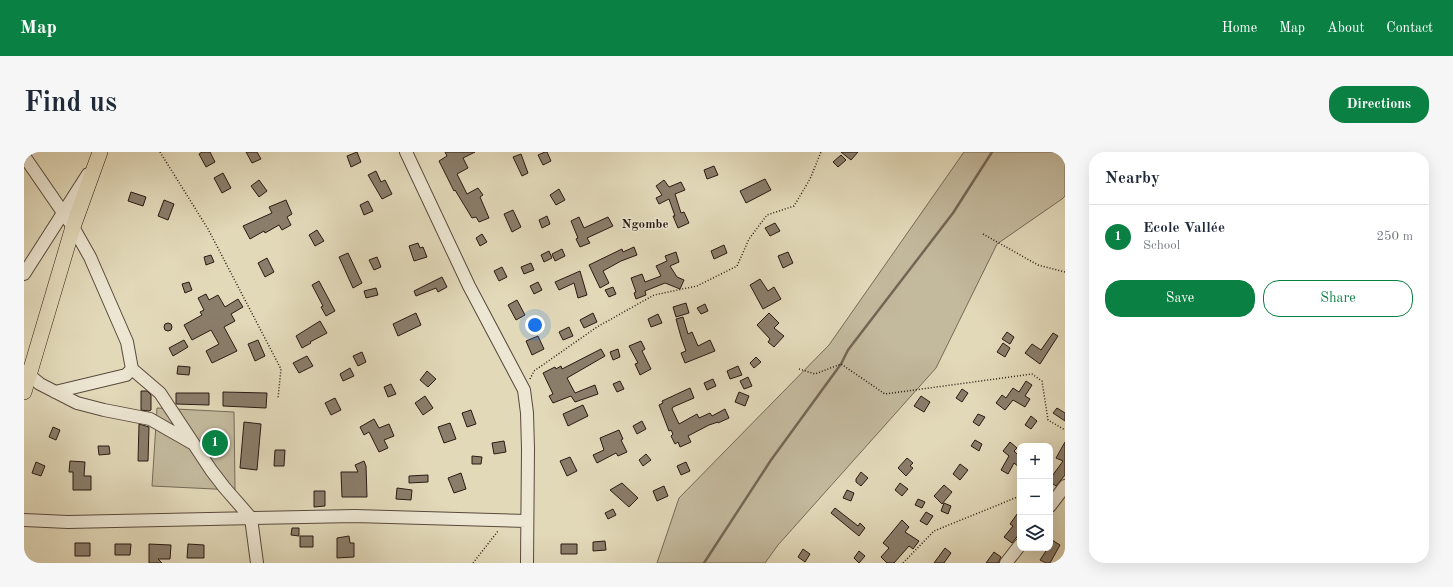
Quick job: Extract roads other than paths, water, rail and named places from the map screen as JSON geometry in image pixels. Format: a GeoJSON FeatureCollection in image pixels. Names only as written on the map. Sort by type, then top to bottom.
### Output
{"type":"FeatureCollection","features":[{"type":"Feature","properties":{"kind":"main road"},"geometry":{"type":"LineString","coordinates":[[24,392],[26,374],[73,227],[98,157]]}},
{"type":"Feature","properties":{"kind":"street"},"geometry":{"type":"LineString","coordinates":[[29,152],[24,155],[62,213],[73,227],[90,257],[127,342],[132,369],[160,393],[224,487],[251,518],[257,563]]}},
{"type":"Feature","properties":{"kind":"street"},"geometry":{"type":"LineString","coordinates":[[406,152],[470,286],[524,390],[527,413],[528,449],[527,563]]}},
{"type":"Feature","properties":{"kind":"street"},"geometry":{"type":"LineString","coordinates":[[24,274],[98,157]]}},
{"type":"Feature","properties":{"kind":"street"},"geometry":{"type":"LineString","coordinates":[[55,392],[126,375],[132,369]]}},
{"type":"Feature","properties":{"kind":"street"},"geometry":{"type":"LineString","coordinates":[[26,374],[40,384],[77,403],[150,418],[194,444]]}},
{"type":"Feature","properties":{"kind":"street"},"geometry":{"type":"LineString","coordinates":[[1053,502],[1065,486]]}},
{"type":"Feature","properties":{"kind":"street"},"geometry":{"type":"LineString","coordinates":[[24,520],[68,522],[355,516],[505,522],[527,521]]}},
{"type":"Feature","properties":{"kind":"street"},"geometry":{"type":"LineString","coordinates":[[1006,563],[1017,549]]}},
{"type":"Feature","properties":{"kind":"waterway"},"geometry":{"type":"LineString","coordinates":[[704,563],[771,460],[841,364],[848,350],[953,213],[992,152]]}},
{"type":"Feature","properties":{"kind":"place","name":"Ecole Vallée"},"geometry":{"type":"Point","coordinates":[215,443]}},
{"type":"Feature","properties":{"kind":"district","name":"Ngombe"},"geometry":{"type":"Point","coordinates":[645,223]}}]}
